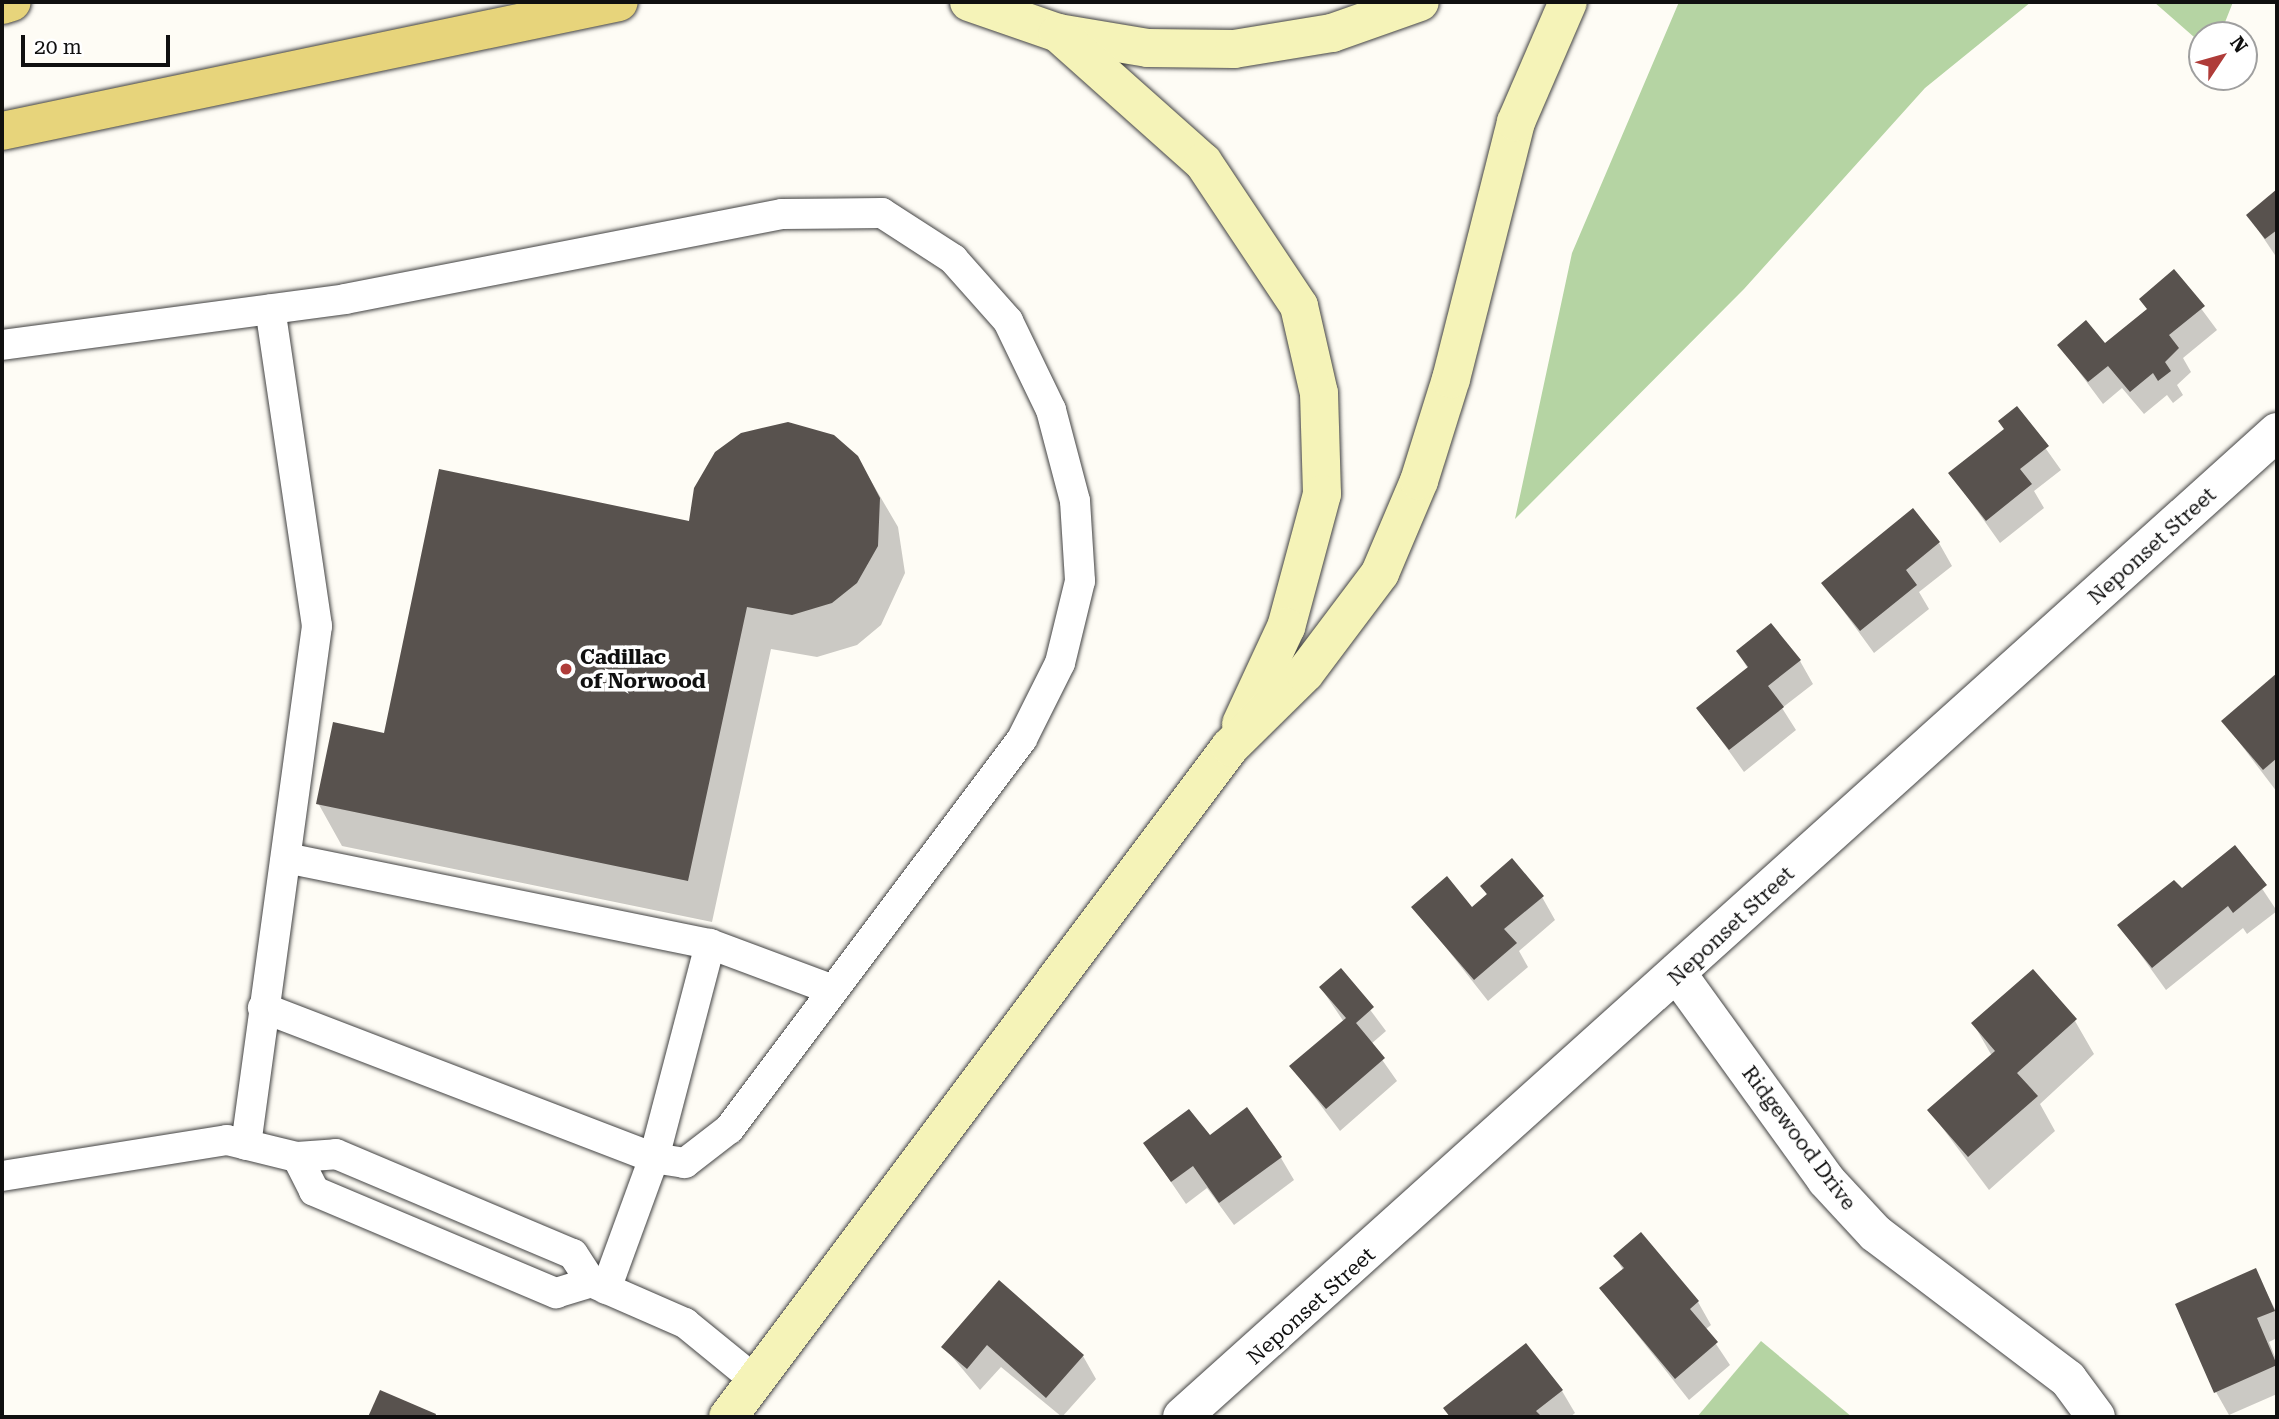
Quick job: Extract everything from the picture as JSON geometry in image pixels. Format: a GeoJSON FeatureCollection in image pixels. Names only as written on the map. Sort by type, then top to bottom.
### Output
{"type":"FeatureCollection","features":[{"type":"Feature","properties":{"kind":"main road"},"geometry":{"type":"LineString","coordinates":[[2,5],[12,2]]}},
{"type":"Feature","properties":{"kind":"main road"},"geometry":{"type":"LineString","coordinates":[[2,131],[619,2]]}},
{"type":"Feature","properties":{"kind":"main road"},"geometry":{"type":"LineString","coordinates":[[969,2],[1058,33],[1148,48],[1234,49],[1332,33],[1420,2]]}},
{"type":"Feature","properties":{"kind":"main road"},"geometry":{"type":"LineString","coordinates":[[728,1417],[1230,747],[1305,673],[1380,573],[1419,481],[1451,379],[1516,122],[1568,2]]}},
{"type":"Feature","properties":{"kind":"main road"},"geometry":{"type":"LineString","coordinates":[[1058,33],[1203,162],[1299,306],[1319,393],[1322,494],[1286,628],[1230,747]]}},
{"type":"Feature","properties":{"kind":"street","name":"Neponset Street"},"geometry":{"type":"LineString","coordinates":[[1182,1417],[1679,976],[1875,790],[2277,432]]}},
{"type":"Feature","properties":{"kind":"street","name":"Ridgewood Drive"},"geometry":{"type":"LineString","coordinates":[[1679,976],[1826,1180],[1875,1233],[2068,1380],[2096,1417]]}},
{"type":"Feature","properties":{"kind":"lane"},"geometry":{"type":"LineString","coordinates":[[2,345],[270,309],[782,214],[882,213],[953,259],[1008,321],[1051,410],[1075,501],[1080,581],[1060,663],[1022,739],[729,1129],[685,1163],[654,1157],[263,1008]]}},
{"type":"Feature","properties":{"kind":"lane"},"geometry":{"type":"LineString","coordinates":[[246,1145],[317,626],[270,309]]}},
{"type":"Feature","properties":{"kind":"lane"},"geometry":{"type":"LineString","coordinates":[[286,858],[710,944],[833,990]]}},
{"type":"Feature","properties":{"kind":"lane"},"geometry":{"type":"LineString","coordinates":[[598,1285],[654,1157],[710,944]]}},
{"type":"Feature","properties":{"kind":"lane"},"geometry":{"type":"LineString","coordinates":[[2,1176],[227,1140],[297,1157],[336,1154],[573,1254],[598,1285],[685,1323],[756,1381]]}},
{"type":"Feature","properties":{"kind":"lane"},"geometry":{"type":"LineString","coordinates":[[297,1157],[314,1191],[326,1197],[556,1293],[598,1285]]}},
{"type":"Feature","properties":{"kind":"green space"},"geometry":{"type":"Polygon","coordinates":[[[1679,2],[2031,2],[1925,88],[1744,289],[1515,519],[1572,253],[1679,2]]]}},
{"type":"Feature","properties":{"kind":"green space"},"geometry":{"type":"Polygon","coordinates":[[[2154,2],[2233,2],[2226,21],[2188,21],[2188,32],[2154,2]]]}},
{"type":"Feature","properties":{"kind":"green space"},"geometry":{"type":"Polygon","coordinates":[[[1761,1341],[1852,1417],[1697,1417],[1761,1341]]]}},
{"type":"Feature","properties":{"kind":"building"},"geometry":{"type":"Polygon","coordinates":[[[2277,189],[2277,230],[2265,239],[2246,215],[2277,189]]]}},
{"type":"Feature","properties":{"kind":"building"},"geometry":{"type":"Polygon","coordinates":[[[2174,269],[2205,306],[2169,335],[2179,348],[2165,362],[2171,371],[2158,381],[2153,373],[2130,392],[2108,366],[2088,382],[2057,345],[2086,320],[2105,343],[2147,309],[2139,299],[2174,269]]]}},
{"type":"Feature","properties":{"kind":"building"},"geometry":{"type":"Polygon","coordinates":[[[2017,406],[2049,446],[2020,469],[2032,484],[1986,521],[1948,473],[2004,429],[1998,421],[2017,406]]]}},
{"type":"Feature","properties":{"kind":"building","name":"Cadillac of Norwood"},"geometry":{"type":"Polygon","coordinates":[[[788,422],[834,435],[858,456],[880,498],[878,546],[857,583],[832,603],[792,615],[747,607],[688,881],[316,804],[333,722],[384,733],[439,469],[689,521],[694,488],[715,452],[741,433],[788,422]]]}},
{"type":"Feature","properties":{"kind":"building"},"geometry":{"type":"Polygon","coordinates":[[[1913,508],[1940,542],[1906,570],[1917,585],[1860,631],[1821,583],[1913,508]]]}},
{"type":"Feature","properties":{"kind":"building"},"geometry":{"type":"Polygon","coordinates":[[[1771,623],[1801,660],[1768,686],[1784,707],[1729,750],[1696,708],[1748,667],[1736,651],[1771,623]]]}},
{"type":"Feature","properties":{"kind":"building"},"geometry":{"type":"Polygon","coordinates":[[[2277,673],[2277,758],[2263,770],[2221,721],[2277,673]]]}},
{"type":"Feature","properties":{"kind":"building"},"geometry":{"type":"Polygon","coordinates":[[[2235,845],[2267,885],[2233,913],[2228,906],[2152,968],[2117,925],[2174,880],[2182,888],[2235,845]]]}},
{"type":"Feature","properties":{"kind":"building"},"geometry":{"type":"Polygon","coordinates":[[[1512,858],[1544,896],[1504,929],[1517,943],[1474,980],[1411,907],[1447,876],[1472,907],[1487,894],[1480,886],[1512,858]]]}},
{"type":"Feature","properties":{"kind":"building"},"geometry":{"type":"Polygon","coordinates":[[[1341,968],[1374,1007],[1356,1023],[1385,1058],[1326,1109],[1289,1066],[1346,1018],[1319,987],[1341,968]]]}},
{"type":"Feature","properties":{"kind":"building"},"geometry":{"type":"Polygon","coordinates":[[[2033,969],[2077,1019],[2017,1073],[2038,1096],[1968,1157],[1927,1110],[1995,1051],[1971,1023],[2033,969]]]}},
{"type":"Feature","properties":{"kind":"building"},"geometry":{"type":"Polygon","coordinates":[[[1247,1107],[1282,1157],[1219,1203],[1193,1166],[1171,1182],[1143,1143],[1189,1109],[1210,1135],[1247,1107]]]}},
{"type":"Feature","properties":{"kind":"building"},"geometry":{"type":"Polygon","coordinates":[[[1641,1232],[1699,1301],[1690,1309],[1718,1342],[1675,1379],[1599,1288],[1624,1268],[1613,1256],[1641,1232]]]}},
{"type":"Feature","properties":{"kind":"building"},"geometry":{"type":"Polygon","coordinates":[[[2256,1268],[2275,1311],[2257,1318],[2277,1365],[2214,1393],[2175,1304],[2256,1268]]]}},
{"type":"Feature","properties":{"kind":"building"},"geometry":{"type":"Polygon","coordinates":[[[999,1280],[1084,1355],[1046,1398],[987,1345],[967,1369],[941,1347],[999,1280]]]}},
{"type":"Feature","properties":{"kind":"building"},"geometry":{"type":"Polygon","coordinates":[[[1526,1343],[1563,1390],[1536,1411],[1542,1417],[1450,1417],[1443,1408],[1526,1343]]]}},
{"type":"Feature","properties":{"kind":"building"},"geometry":{"type":"Polygon","coordinates":[[[380,1390],[436,1414],[435,1417],[368,1417],[380,1390]]]}},
{"type":"Feature","properties":{"kind":"place","name":"Cadillac of Norwood"},"geometry":{"type":"Point","coordinates":[566,669]}}]}
